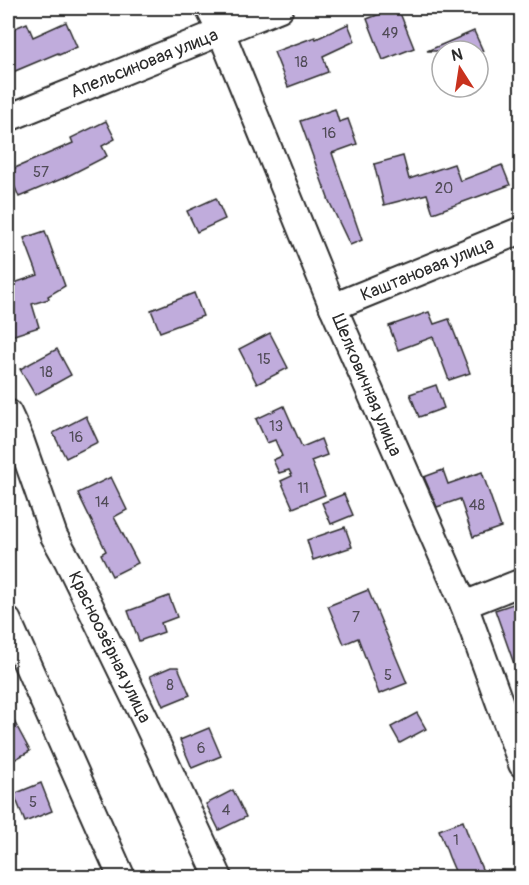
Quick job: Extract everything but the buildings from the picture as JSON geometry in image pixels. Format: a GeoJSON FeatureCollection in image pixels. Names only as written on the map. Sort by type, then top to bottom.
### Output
{"type":"FeatureCollection","features":[{"type":"Feature","properties":{"kind":"street","name":"Шелковичная улица"},"geometry":{"type":"LineString","coordinates":[[209,8],[221,32],[333,307],[464,605],[522,764]]}},
{"type":"Feature","properties":{"kind":"street","name":"Апельсиновая улица"},"geometry":{"type":"LineString","coordinates":[[8,118],[280,8]]}},
{"type":"Feature","properties":{"kind":"street","name":"Каштановая улица"},"geometry":{"type":"LineString","coordinates":[[333,307],[522,230]]}},
{"type":"Feature","properties":{"kind":"street","name":"Красноозёрная улица"},"geometry":{"type":"LineString","coordinates":[[8,413],[20,439],[54,536],[147,723],[219,878]]}},
{"type":"Feature","properties":{"kind":"street"},"geometry":{"type":"LineString","coordinates":[[464,605],[522,582]]}},
{"type":"Feature","properties":{"kind":"street"},"geometry":{"type":"LineString","coordinates":[[8,621],[122,878]]}}]}
